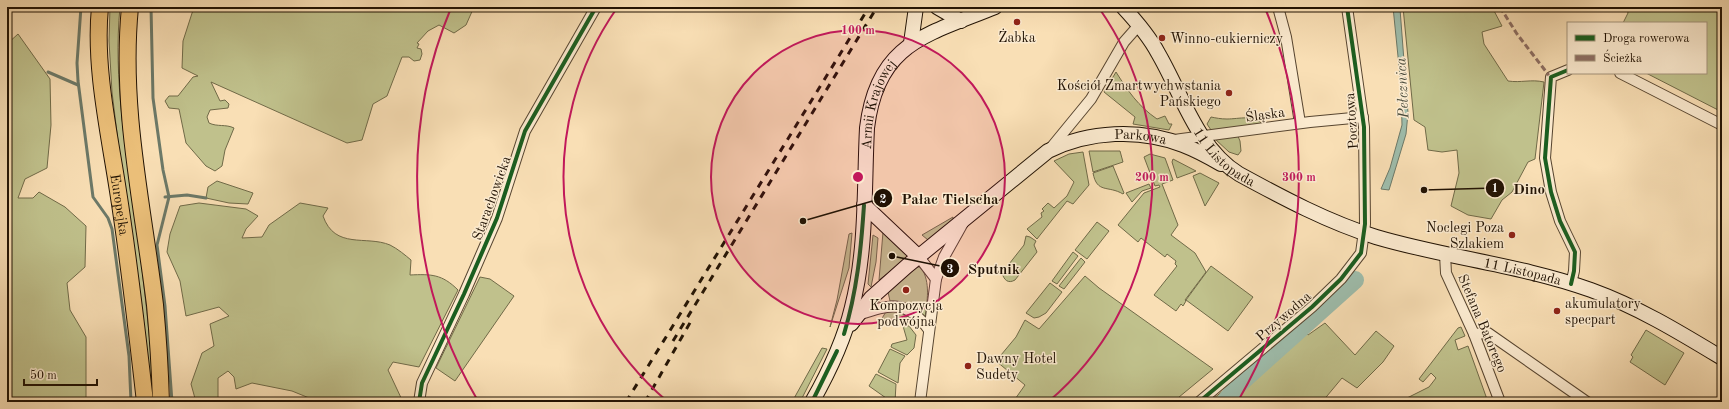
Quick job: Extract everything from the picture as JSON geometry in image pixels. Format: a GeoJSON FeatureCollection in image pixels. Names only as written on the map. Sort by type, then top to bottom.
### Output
{"type":"FeatureCollection","features":[{"type":"Feature","properties":{"kind":"main road","name":"Europejka"},"geometry":{"type":"LineString","coordinates":[[100,7],[100,59],[105,103],[135,308],[145,402]]}},
{"type":"Feature","properties":{"kind":"main road","name":"Europejka"},"geometry":{"type":"LineString","coordinates":[[130,7],[127,33],[128,107],[133,161],[155,305],[161,402]]}},
{"type":"Feature","properties":{"kind":"main road"},"geometry":{"type":"LineString","coordinates":[[911,43],[916,7]]}},
{"type":"Feature","properties":{"kind":"main road"},"geometry":{"type":"LineString","coordinates":[[937,7],[961,21]]}},
{"type":"Feature","properties":{"kind":"main road","name":"Armii Krajowej"},"geometry":{"type":"LineString","coordinates":[[812,402],[827,375],[844,334],[852,307],[859,269],[864,205],[867,128],[872,96],[877,83],[899,53],[911,43],[995,7]]}},
{"type":"Feature","properties":{"kind":"main road","name":"11 Listopada"},"geometry":{"type":"LineString","coordinates":[[1123,7],[1139,25],[1158,53],[1203,137],[1229,168],[1306,209],[1365,233],[1571,284],[1640,310],[1722,358]]}},
{"type":"Feature","properties":{"kind":"main road","name":"Parkowa"},"geometry":{"type":"LineString","coordinates":[[844,334],[856,315],[871,298],[1048,151],[1076,139],[1108,135],[1144,135],[1171,141],[1193,149],[1229,168]]}},
{"type":"Feature","properties":{"kind":"main road"},"geometry":{"type":"LineString","coordinates":[[864,205],[919,257]]}},
{"type":"Feature","properties":{"kind":"street","name":"Starachowicka"},"geometry":{"type":"LineString","coordinates":[[419,402],[422,383],[464,294],[497,218],[525,131],[596,7]]}},
{"type":"Feature","properties":{"kind":"street"},"geometry":{"type":"LineString","coordinates":[[1278,7],[1286,37],[1300,123]]}},
{"type":"Feature","properties":{"kind":"street","name":"Pocztowa"},"geometry":{"type":"LineString","coordinates":[[1347,7],[1363,117],[1365,233]]}},
{"type":"Feature","properties":{"kind":"street","name":"Parkowa"},"geometry":{"type":"LineString","coordinates":[[1048,151],[1091,99],[1124,42],[1139,25]]}},
{"type":"Feature","properties":{"kind":"street"},"geometry":{"type":"LineString","coordinates":[[1567,70],[1551,77],[1545,158],[1556,206],[1575,252],[1574,271],[1571,284]]}},
{"type":"Feature","properties":{"kind":"street"},"geometry":{"type":"LineString","coordinates":[[1622,74],[1722,125]]}},
{"type":"Feature","properties":{"kind":"street","name":"Śląska"},"geometry":{"type":"LineString","coordinates":[[1171,141],[1300,123],[1363,117]]}},
{"type":"Feature","properties":{"kind":"street"},"geometry":{"type":"LineString","coordinates":[[920,402],[936,279],[944,257],[965,220]]}},
{"type":"Feature","properties":{"kind":"street","name":"Przywodna"},"geometry":{"type":"LineString","coordinates":[[1198,402],[1312,307],[1341,279],[1362,253],[1365,233]]}},
{"type":"Feature","properties":{"kind":"street","name":"Stefana Batorego"},"geometry":{"type":"LineString","coordinates":[[1445,254],[1446,273],[1474,334],[1500,402]]}},
{"type":"Feature","properties":{"kind":"street"},"geometry":{"type":"LineString","coordinates":[[919,257],[936,279]]}},
{"type":"Feature","properties":{"kind":"street"},"geometry":{"type":"LineString","coordinates":[[856,315],[884,306],[906,307],[920,317],[929,330]]}},
{"type":"Feature","properties":{"kind":"street"},"geometry":{"type":"LineString","coordinates":[[1474,334],[1488,333],[1587,402]]}},
{"type":"Feature","properties":{"kind":"green space"},"geometry":{"type":"Polygon","coordinates":[[[110,7],[120,7],[118,34],[119,88],[142,266],[156,402],[150,402],[112,92],[109,41],[110,7]]]}},
{"type":"Feature","properties":{"kind":"green space"},"geometry":{"type":"Polygon","coordinates":[[[194,7],[474,7],[466,25],[454,33],[439,25],[428,31],[417,43],[419,44],[417,48],[421,49],[422,54],[420,60],[414,61],[409,57],[402,57],[387,96],[373,104],[362,140],[347,143],[211,82],[220,101],[225,100],[229,104],[228,108],[210,110],[207,117],[209,123],[234,128],[225,150],[222,166],[215,171],[206,166],[186,143],[179,109],[169,108],[165,101],[169,96],[178,96],[193,77],[198,76],[182,68],[183,41],[194,7]]]}},
{"type":"Feature","properties":{"kind":"green space"},"geometry":{"type":"Polygon","coordinates":[[[1403,7],[1492,7],[1502,26],[1482,32],[1484,44],[1508,81],[1544,82],[1535,159],[1528,162],[1512,192],[1502,200],[1491,219],[1468,215],[1451,206],[1459,173],[1457,150],[1442,152],[1428,150],[1425,127],[1414,120],[1403,7]]]}},
{"type":"Feature","properties":{"kind":"green space"},"geometry":{"type":"Polygon","coordinates":[[[1627,7],[1722,7],[1722,112],[1648,74],[1707,74],[1707,22],[1624,22],[1628,13],[1627,7]]]}},
{"type":"Feature","properties":{"kind":"green space"},"geometry":{"type":"Polygon","coordinates":[[[18,34],[50,79],[51,125],[47,168],[25,179],[18,198],[33,198],[39,192],[65,207],[86,226],[85,267],[67,283],[70,310],[86,337],[86,402],[7,402],[7,44],[18,34]]]}},
{"type":"Feature","properties":{"kind":"green space"},"geometry":{"type":"Polygon","coordinates":[[[1116,72],[1129,92],[1144,109],[1157,119],[1165,116],[1169,124],[1172,124],[1169,130],[1133,124],[1135,117],[1104,92],[1116,72]]]}},
{"type":"Feature","properties":{"kind":"green space"},"geometry":{"type":"Polygon","coordinates":[[[1211,117],[1225,119],[1251,118],[1256,119],[1263,125],[1213,133],[1207,124],[1211,117]]]}},
{"type":"Feature","properties":{"kind":"green space"},"geometry":{"type":"Polygon","coordinates":[[[1237,134],[1240,141],[1241,151],[1238,155],[1229,152],[1215,139],[1237,134]]]}},
{"type":"Feature","properties":{"kind":"green space"},"geometry":{"type":"Polygon","coordinates":[[[1089,151],[1120,151],[1123,162],[1093,172],[1089,151]]]}},
{"type":"Feature","properties":{"kind":"green space"},"geometry":{"type":"Polygon","coordinates":[[[1083,152],[1089,185],[1073,204],[1067,201],[1037,239],[1027,229],[1042,217],[1041,213],[1044,211],[1042,209],[1048,203],[1054,208],[1067,196],[1074,182],[1054,161],[1069,154],[1083,152]]]}},
{"type":"Feature","properties":{"kind":"green space"},"geometry":{"type":"Polygon","coordinates":[[[1150,154],[1165,158],[1173,180],[1162,184],[1178,225],[1171,235],[1195,253],[1206,272],[1185,300],[1186,301],[1183,306],[1181,304],[1176,311],[1154,295],[1177,266],[1175,264],[1176,261],[1167,254],[1165,257],[1141,238],[1138,242],[1118,225],[1144,193],[1160,187],[1159,185],[1155,186],[1144,157],[1150,154]]]}},
{"type":"Feature","properties":{"kind":"green space"},"geometry":{"type":"Polygon","coordinates":[[[1173,159],[1196,171],[1177,178],[1172,162],[1173,159]]]}},
{"type":"Feature","properties":{"kind":"green space"},"geometry":{"type":"Polygon","coordinates":[[[1113,166],[1124,193],[1123,194],[1100,186],[1095,180],[1093,173],[1113,166]]]}},
{"type":"Feature","properties":{"kind":"green space"},"geometry":{"type":"Polygon","coordinates":[[[1200,173],[1219,183],[1205,206],[1193,176],[1200,173]]]}},
{"type":"Feature","properties":{"kind":"green space"},"geometry":{"type":"Polygon","coordinates":[[[217,181],[253,193],[248,204],[229,203],[206,198],[208,187],[217,181]]]}},
{"type":"Feature","properties":{"kind":"green space"},"geometry":{"type":"Polygon","coordinates":[[[1149,184],[1151,188],[1142,191],[1132,202],[1126,193],[1149,184]]]}},
{"type":"Feature","properties":{"kind":"green space"},"geometry":{"type":"Polygon","coordinates":[[[199,203],[246,209],[258,216],[246,229],[242,238],[262,237],[269,225],[300,203],[328,208],[323,216],[328,227],[335,233],[352,240],[381,242],[390,245],[411,260],[410,275],[436,276],[447,281],[458,290],[419,367],[393,362],[388,370],[403,402],[319,402],[292,391],[252,383],[236,389],[234,377],[228,371],[218,378],[218,402],[196,402],[191,384],[202,353],[214,346],[210,324],[229,316],[219,307],[186,316],[180,281],[167,252],[170,234],[180,206],[199,203]]]}},
{"type":"Feature","properties":{"kind":"green space"},"geometry":{"type":"Polygon","coordinates":[[[953,217],[953,221],[928,240],[922,235],[953,217]]]}},
{"type":"Feature","properties":{"kind":"green space"},"geometry":{"type":"Polygon","coordinates":[[[1097,222],[1109,231],[1087,259],[1075,250],[1097,222]]]}},
{"type":"Feature","properties":{"kind":"green space"},"geometry":{"type":"Polygon","coordinates":[[[883,232],[908,255],[908,258],[879,280],[883,232]]]}},
{"type":"Feature","properties":{"kind":"green space"},"geometry":{"type":"Polygon","coordinates":[[[852,233],[849,268],[830,327],[837,300],[849,234],[852,233]]]}},
{"type":"Feature","properties":{"kind":"green space"},"geometry":{"type":"Polygon","coordinates":[[[873,235],[878,238],[876,262],[871,287],[868,284],[873,235]]]}},
{"type":"Feature","properties":{"kind":"green space"},"geometry":{"type":"Polygon","coordinates":[[[1026,236],[1036,241],[1034,245],[1037,252],[1015,280],[1010,282],[1004,278],[1002,273],[1024,245],[1026,236]]]}},
{"type":"Feature","properties":{"kind":"green space"},"geometry":{"type":"Polygon","coordinates":[[[1073,252],[1078,256],[1057,284],[1052,281],[1073,252]]]}},
{"type":"Feature","properties":{"kind":"green space"},"geometry":{"type":"Polygon","coordinates":[[[1081,258],[1085,262],[1064,289],[1059,286],[1081,258]]]}},
{"type":"Feature","properties":{"kind":"green space"},"geometry":{"type":"Polygon","coordinates":[[[1211,266],[1253,297],[1228,331],[1186,300],[1211,266]]]}},
{"type":"Feature","properties":{"kind":"green space"},"geometry":{"type":"Polygon","coordinates":[[[917,267],[921,267],[926,279],[927,299],[925,318],[917,310],[905,303],[890,301],[888,292],[917,267]]]}},
{"type":"Feature","properties":{"kind":"green space"},"geometry":{"type":"Polygon","coordinates":[[[1085,276],[1099,288],[1213,369],[1173,402],[1013,402],[1025,385],[996,361],[1016,337],[1025,320],[1039,329],[1085,276]]]}},
{"type":"Feature","properties":{"kind":"green space"},"geometry":{"type":"Polygon","coordinates":[[[480,277],[490,279],[514,296],[455,381],[436,368],[480,277]]]}},
{"type":"Feature","properties":{"kind":"green space"},"geometry":{"type":"Polygon","coordinates":[[[1050,283],[1062,292],[1046,313],[1034,318],[1026,313],[1050,283]]]}},
{"type":"Feature","properties":{"kind":"green space"},"geometry":{"type":"Polygon","coordinates":[[[887,310],[905,314],[907,317],[878,325],[887,310]]]}},
{"type":"Feature","properties":{"kind":"green space"},"geometry":{"type":"Polygon","coordinates":[[[1325,323],[1355,355],[1376,331],[1394,346],[1383,362],[1357,388],[1342,378],[1322,402],[1209,402],[1301,327],[1308,335],[1325,323]]]}},
{"type":"Feature","properties":{"kind":"green space"},"geometry":{"type":"Polygon","coordinates":[[[903,326],[909,326],[916,335],[914,348],[907,355],[891,347],[892,344],[907,340],[903,326]]]}},
{"type":"Feature","properties":{"kind":"green space"},"geometry":{"type":"Polygon","coordinates":[[[1461,327],[1465,336],[1455,340],[1458,350],[1468,346],[1488,402],[1404,402],[1407,398],[1429,387],[1436,378],[1431,373],[1423,382],[1419,379],[1458,328],[1461,327]]]}},
{"type":"Feature","properties":{"kind":"green space"},"geometry":{"type":"Polygon","coordinates":[[[1646,330],[1684,353],[1665,385],[1630,362],[1633,357],[1631,355],[1646,330]]]}},
{"type":"Feature","properties":{"kind":"green space"},"geometry":{"type":"Polygon","coordinates":[[[822,348],[827,349],[800,402],[792,402],[822,348]]]}},
{"type":"Feature","properties":{"kind":"green space"},"geometry":{"type":"Polygon","coordinates":[[[890,349],[905,356],[900,363],[898,383],[878,372],[890,349]]]}},
{"type":"Feature","properties":{"kind":"green space"},"geometry":{"type":"Polygon","coordinates":[[[876,374],[896,384],[895,402],[884,401],[886,398],[869,386],[876,374]]]}},
{"type":"Feature","properties":{"kind":"water"},"geometry":{"type":"Polygon","coordinates":[[[1393,7],[1400,7],[1408,113],[1406,134],[1389,190],[1381,189],[1390,168],[1402,125],[1401,86],[1393,7]]]}},
{"type":"Feature","properties":{"kind":"waterway"},"geometry":{"type":"LineString","coordinates":[[81,7],[77,63],[78,81],[93,197],[108,218],[112,229],[129,356],[131,402]]}},
{"type":"Feature","properties":{"kind":"waterway"},"geometry":{"type":"LineString","coordinates":[[151,7],[153,98],[163,170],[169,197],[157,245],[165,306],[172,402]]}},
{"type":"Feature","properties":{"kind":"waterway"},"geometry":{"type":"LineString","coordinates":[[48,72],[78,85]]}},
{"type":"Feature","properties":{"kind":"waterway"},"geometry":{"type":"LineString","coordinates":[[165,197],[187,195],[206,198]]}},
{"type":"Feature","properties":{"kind":"waterway","name":"Pełcznica"},"geometry":{"type":"LineString","coordinates":[[1225,402],[1238,385],[1355,280]]}},
{"type":"Feature","properties":{"kind":"railway"},"geometry":{"type":"LineString","coordinates":[[626,402],[869,7]]}},
{"type":"Feature","properties":{"kind":"railway"},"geometry":{"type":"LineString","coordinates":[[673,341],[877,7]]}},
{"type":"Feature","properties":{"kind":"railway"},"geometry":{"type":"LineString","coordinates":[[645,402],[691,321]]}},
{"type":"Feature","properties":{"kind":"marked path"},"geometry":{"type":"LineString","coordinates":[[1500,7],[1517,34],[1551,78]]}},
{"type":"Feature","properties":{"kind":"cycle path"},"geometry":{"type":"LineString","coordinates":[[419,402],[422,383],[464,294],[497,218],[525,131],[596,7]]}},
{"type":"Feature","properties":{"kind":"cycle path"},"geometry":{"type":"LineString","coordinates":[[1199,402],[1312,307],[1341,279],[1361,253],[1365,224],[1364,127],[1347,7]]}},
{"type":"Feature","properties":{"kind":"cycle path"},"geometry":{"type":"LineString","coordinates":[[1567,70],[1551,77],[1545,158],[1551,192],[1560,221],[1575,252],[1574,271],[1571,284]]}},
{"type":"Feature","properties":{"kind":"cycle path"},"geometry":{"type":"LineString","coordinates":[[844,334],[858,270],[864,205]]}},
{"type":"Feature","properties":{"kind":"cycle path"},"geometry":{"type":"LineString","coordinates":[[812,402],[837,351]]}},
{"type":"Feature","properties":{"kind":"place","name":"Żabka"},"geometry":{"type":"Point","coordinates":[1017,22]}},
{"type":"Feature","properties":{"kind":"place","name":"Winno-cukierniczy"},"geometry":{"type":"Point","coordinates":[1162,38]}},
{"type":"Feature","properties":{"kind":"place","name":"Kościół Zmartwychwstania Pańskiego"},"geometry":{"type":"Point","coordinates":[1229,93]}},
{"type":"Feature","properties":{"kind":"place","name":"Dino"},"geometry":{"type":"Point","coordinates":[1424,190]}},
{"type":"Feature","properties":{"kind":"place","name":"Pałac Tielscha"},"geometry":{"type":"Point","coordinates":[803,221]}},
{"type":"Feature","properties":{"kind":"place","name":"Noclegi Poza Szlakiem"},"geometry":{"type":"Point","coordinates":[1512,235]}},
{"type":"Feature","properties":{"kind":"place","name":"Sputnik"},"geometry":{"type":"Point","coordinates":[892,256]}},
{"type":"Feature","properties":{"kind":"place","name":"Kompozycja podwójna"},"geometry":{"type":"Point","coordinates":[906,290]}},
{"type":"Feature","properties":{"kind":"place","name":"akumulatory specpart"},"geometry":{"type":"Point","coordinates":[1557,311]}},
{"type":"Feature","properties":{"kind":"place","name":"Dawny Hotel Sudety"},"geometry":{"type":"Point","coordinates":[968,366]}}]}
